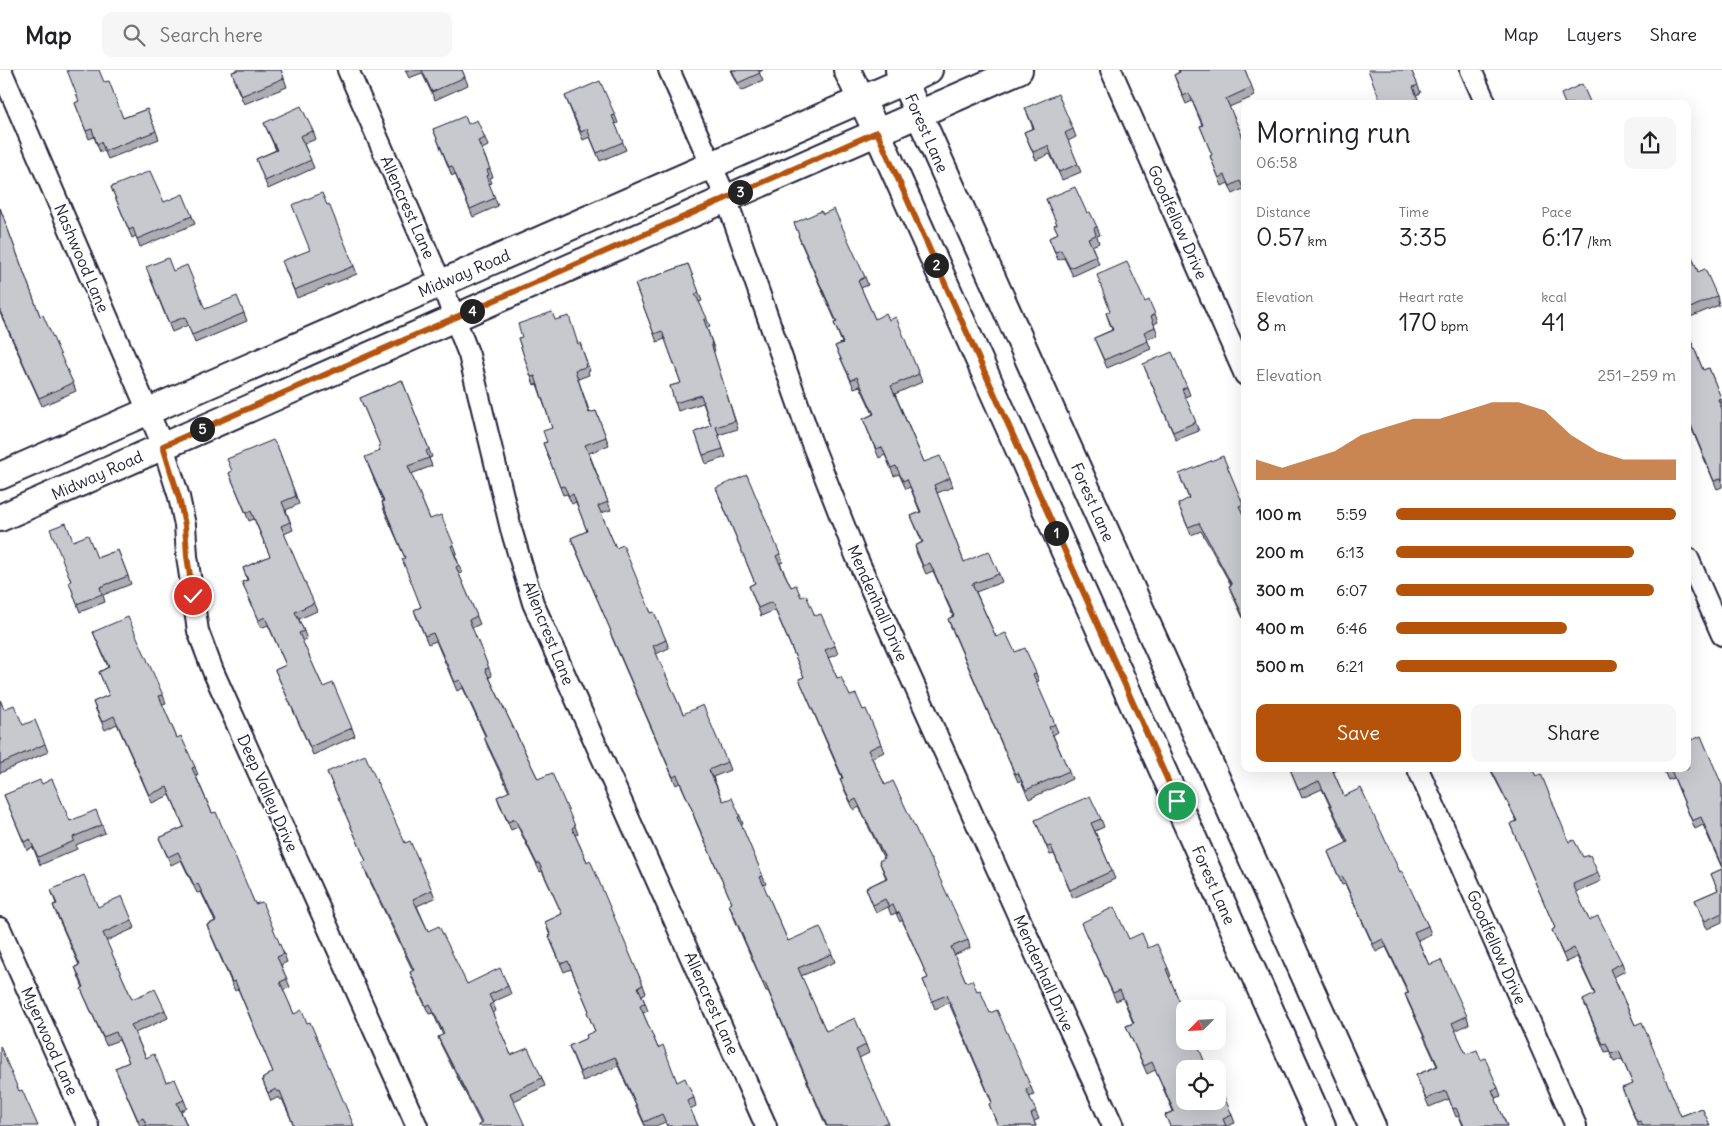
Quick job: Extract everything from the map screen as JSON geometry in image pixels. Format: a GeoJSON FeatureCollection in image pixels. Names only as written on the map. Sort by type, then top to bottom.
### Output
{"type":"FeatureCollection","features":[{"type":"Feature","properties":{"kind":"main road","name":"Forest Lane"},"geometry":{"type":"LineString","coordinates":[[847,70],[877,132],[1322,1126]]}},
{"type":"Feature","properties":{"kind":"main road","name":"Midway Road"},"geometry":{"type":"LineString","coordinates":[[0,476],[860,100],[902,75],[928,70]]}},
{"type":"Feature","properties":{"kind":"main road","name":"Midway Road"},"geometry":{"type":"LineString","coordinates":[[0,518],[1018,70]]}},
{"type":"Feature","properties":{"kind":"main road","name":"Forest Lane"},"geometry":{"type":"LineString","coordinates":[[902,75],[1372,1126]]}},
{"type":"Feature","properties":{"kind":"street","name":"Nashwood Lane"},"geometry":{"type":"LineString","coordinates":[[0,70],[163,446]]}},
{"type":"Feature","properties":{"kind":"street","name":"Allencrest Lane"},"geometry":{"type":"LineString","coordinates":[[348,70],[456,318],[469,355],[511,530],[533,603],[766,1126]]}},
{"type":"Feature","properties":{"kind":"street","name":"Mendenhall Drive"},"geometry":{"type":"LineString","coordinates":[[669,70],[726,198],[811,441],[856,556],[1113,1126]]}},
{"type":"Feature","properties":{"kind":"street","name":"Goodfellow Drive"},"geometry":{"type":"LineString","coordinates":[[1111,70],[1241,366]]}},
{"type":"Feature","properties":{"kind":"street"},"geometry":{"type":"LineString","coordinates":[[1471,70],[1484,100]]}},
{"type":"Feature","properties":{"kind":"street","name":"Deep Valley Drive"},"geometry":{"type":"LineString","coordinates":[[163,446],[185,525],[187,556],[198,631],[213,671],[417,1126]]}},
{"type":"Feature","properties":{"kind":"street"},"geometry":{"type":"LineString","coordinates":[[1691,565],[1722,635]]}},
{"type":"Feature","properties":{"kind":"street","name":"Goodfellow Drive"},"geometry":{"type":"LineString","coordinates":[[1419,772],[1576,1126]]}},
{"type":"Feature","properties":{"kind":"street","name":"Myerwood Lane"},"geometry":{"type":"LineString","coordinates":[[0,928],[88,1126]]}},
{"type":"Feature","properties":{"kind":"building"},"geometry":{"type":"Polygon","coordinates":[[[67,70],[99,70],[104,82],[109,81],[123,118],[147,109],[156,131],[105,151],[101,142],[97,144],[92,129],[86,131],[75,103],[79,101],[67,70]]]}},
{"type":"Feature","properties":{"kind":"building"},"geometry":{"type":"Polygon","coordinates":[[[236,70],[281,70],[284,78],[241,96],[232,72],[236,70]]]}},
{"type":"Feature","properties":{"kind":"building"},"geometry":{"type":"Polygon","coordinates":[[[422,70],[462,70],[465,77],[432,92],[422,70]]]}},
{"type":"Feature","properties":{"kind":"building"},"geometry":{"type":"Polygon","coordinates":[[[732,70],[758,70],[760,73],[738,83],[732,70]]]}},
{"type":"Feature","properties":{"kind":"building"},"geometry":{"type":"Polygon","coordinates":[[[1179,70],[1245,70],[1252,87],[1226,99],[1241,133],[1241,183],[1240,181],[1230,186],[1225,175],[1219,178],[1200,126],[1203,125],[1189,93],[1183,96],[1174,75],[1180,72],[1179,70]]]}},
{"type":"Feature","properties":{"kind":"building"},"geometry":{"type":"Polygon","coordinates":[[[1368,70],[1411,70],[1418,85],[1413,87],[1418,99],[1380,100],[1368,70]]]}},
{"type":"Feature","properties":{"kind":"building"},"geometry":{"type":"Polygon","coordinates":[[[600,81],[615,115],[612,116],[623,142],[597,153],[587,129],[581,132],[565,96],[600,81]]]}},
{"type":"Feature","properties":{"kind":"building"},"geometry":{"type":"Polygon","coordinates":[[[1582,84],[1589,100],[1563,100],[1561,94],[1582,84]]]}},
{"type":"Feature","properties":{"kind":"building"},"geometry":{"type":"Polygon","coordinates":[[[1058,94],[1073,129],[1065,133],[1078,164],[1059,172],[1048,146],[1033,152],[1024,132],[1034,128],[1025,108],[1058,94]]]}},
{"type":"Feature","properties":{"kind":"building"},"geometry":{"type":"Polygon","coordinates":[[[301,106],[313,131],[300,136],[311,160],[265,181],[256,159],[277,150],[264,123],[301,106]]]}},
{"type":"Feature","properties":{"kind":"building"},"geometry":{"type":"Polygon","coordinates":[[[465,116],[468,124],[477,120],[485,138],[478,141],[490,169],[487,170],[489,175],[486,176],[495,198],[470,209],[452,166],[449,167],[433,129],[465,116]]]}},
{"type":"Feature","properties":{"kind":"building"},"geometry":{"type":"Polygon","coordinates":[[[150,171],[164,202],[183,194],[192,216],[137,239],[133,228],[129,230],[111,187],[150,171]]]}},
{"type":"Feature","properties":{"kind":"building"},"geometry":{"type":"Polygon","coordinates":[[[1075,187],[1087,213],[1090,212],[1097,227],[1094,228],[1096,235],[1088,238],[1096,256],[1070,268],[1061,250],[1055,252],[1049,238],[1058,233],[1054,225],[1057,224],[1046,199],[1075,187]]]}},
{"type":"Feature","properties":{"kind":"building"},"geometry":{"type":"Polygon","coordinates":[[[322,193],[327,205],[329,204],[354,266],[294,290],[282,261],[310,250],[292,205],[322,193]]]}},
{"type":"Feature","properties":{"kind":"building"},"geometry":{"type":"Polygon","coordinates":[[[0,208],[40,316],[43,315],[73,383],[39,398],[0,311],[0,208]]]}},
{"type":"Feature","properties":{"kind":"building"},"geometry":{"type":"Polygon","coordinates":[[[834,209],[865,277],[858,281],[875,319],[886,313],[889,320],[896,317],[919,374],[891,386],[924,462],[940,456],[950,478],[934,485],[964,562],[989,551],[999,574],[972,584],[996,637],[1006,633],[1015,652],[1025,648],[1036,673],[1033,674],[1055,724],[1049,727],[1069,771],[1026,790],[1018,773],[1015,774],[948,619],[954,616],[930,563],[923,566],[915,546],[923,542],[911,516],[921,512],[907,479],[903,481],[896,466],[891,468],[882,447],[876,449],[863,419],[874,414],[857,377],[851,380],[835,346],[843,343],[834,323],[837,322],[794,223],[821,211],[823,214],[834,209]]]}},
{"type":"Feature","properties":{"kind":"building"},"geometry":{"type":"Polygon","coordinates":[[[1691,254],[1698,272],[1705,269],[1717,296],[1691,308],[1691,254]]]}},
{"type":"Feature","properties":{"kind":"building"},"geometry":{"type":"Polygon","coordinates":[[[168,258],[173,271],[187,265],[205,309],[237,296],[244,313],[192,335],[185,317],[169,323],[146,267],[168,258]]]}},
{"type":"Feature","properties":{"kind":"building"},"geometry":{"type":"Polygon","coordinates":[[[1127,262],[1145,302],[1149,300],[1155,314],[1151,316],[1155,327],[1144,332],[1148,341],[1104,360],[1094,338],[1113,330],[1106,313],[1110,311],[1097,275],[1127,262]]]}},
{"type":"Feature","properties":{"kind":"building"},"geometry":{"type":"Polygon","coordinates":[[[688,264],[699,292],[695,294],[707,318],[704,320],[735,421],[716,427],[723,449],[703,455],[695,432],[711,426],[701,395],[675,403],[670,386],[681,383],[662,331],[654,334],[635,284],[688,264]]]}},
{"type":"Feature","properties":{"kind":"building"},"geometry":{"type":"Polygon","coordinates":[[[552,312],[555,320],[569,316],[578,344],[580,343],[587,363],[585,364],[586,367],[575,370],[589,413],[596,411],[606,437],[585,445],[608,502],[598,506],[616,548],[623,545],[651,613],[654,612],[666,640],[653,646],[683,714],[703,705],[727,762],[709,770],[723,801],[732,798],[763,876],[760,877],[788,941],[820,927],[832,954],[798,968],[826,1031],[855,1018],[866,1045],[856,1050],[888,1122],[878,1126],[827,1126],[729,904],[732,903],[694,814],[677,775],[673,777],[571,538],[587,531],[573,494],[569,496],[564,486],[560,487],[543,443],[547,442],[543,431],[552,428],[535,376],[531,377],[518,338],[522,337],[518,324],[552,312]]]}},
{"type":"Feature","properties":{"kind":"building"},"geometry":{"type":"Polygon","coordinates":[[[1691,340],[1703,370],[1709,368],[1721,398],[1718,399],[1722,409],[1722,480],[1721,478],[1714,481],[1691,425],[1691,340]]]}},
{"type":"Feature","properties":{"kind":"building"},"geometry":{"type":"Polygon","coordinates":[[[1172,352],[1187,387],[1182,389],[1196,422],[1173,432],[1143,364],[1172,352]]]}},
{"type":"Feature","properties":{"kind":"building"},"geometry":{"type":"Polygon","coordinates":[[[402,380],[429,449],[426,451],[429,458],[408,466],[430,519],[441,515],[454,545],[451,546],[459,565],[456,567],[477,616],[469,620],[489,668],[485,669],[538,779],[552,773],[575,826],[572,828],[587,862],[590,860],[643,985],[638,987],[645,1003],[640,1006],[658,1048],[663,1045],[677,1082],[685,1078],[694,1098],[687,1101],[698,1126],[668,1126],[662,1114],[644,1122],[615,1057],[580,1072],[569,1046],[587,1038],[586,1035],[595,1031],[587,1012],[589,1011],[568,961],[561,964],[545,922],[562,914],[539,863],[537,864],[515,819],[508,822],[497,797],[510,791],[484,737],[486,736],[460,680],[455,682],[433,633],[425,636],[414,610],[421,607],[402,559],[405,558],[365,457],[380,451],[378,446],[380,445],[360,398],[402,380]]]}},
{"type":"Feature","properties":{"kind":"building"},"geometry":{"type":"Polygon","coordinates":[[[273,440],[278,448],[296,496],[282,502],[290,522],[281,526],[314,603],[295,612],[304,631],[299,633],[323,687],[333,683],[352,728],[310,747],[275,670],[286,665],[265,617],[259,620],[242,582],[248,580],[243,568],[270,556],[251,511],[246,513],[229,473],[232,471],[227,459],[273,440]]]}},
{"type":"Feature","properties":{"kind":"building"},"geometry":{"type":"Polygon","coordinates":[[[1223,456],[1241,499],[1241,505],[1239,506],[1241,510],[1241,612],[1229,586],[1232,585],[1199,523],[1188,527],[1178,504],[1189,498],[1179,474],[1223,456]]]}},
{"type":"Feature","properties":{"kind":"building"},"geometry":{"type":"Polygon","coordinates":[[[747,475],[780,554],[776,556],[791,587],[796,585],[801,597],[806,595],[815,616],[821,614],[835,646],[825,650],[837,678],[841,677],[850,696],[856,694],[863,710],[866,709],[881,744],[868,750],[885,785],[893,781],[968,940],[951,947],[966,982],[972,980],[977,991],[980,990],[990,1013],[997,1010],[1031,1087],[1026,1089],[1036,1111],[1031,1114],[1036,1126],[998,1126],[989,1104],[992,1102],[947,995],[932,1001],[923,980],[928,978],[899,912],[897,914],[893,905],[889,907],[885,899],[873,905],[866,888],[887,878],[879,861],[885,858],[856,799],[851,802],[840,779],[843,778],[799,679],[804,677],[772,602],[758,608],[749,586],[755,583],[716,488],[747,475]]]}},
{"type":"Feature","properties":{"kind":"building"},"geometry":{"type":"Polygon","coordinates":[[[66,523],[73,541],[88,535],[97,558],[118,550],[128,576],[100,587],[102,594],[77,604],[69,582],[71,581],[50,529],[66,523]]]}},
{"type":"Feature","properties":{"kind":"building"},"geometry":{"type":"Polygon","coordinates":[[[128,617],[163,695],[159,696],[177,738],[181,736],[195,767],[192,768],[212,813],[216,812],[255,904],[262,902],[284,954],[277,957],[287,979],[280,982],[294,1014],[302,1010],[307,1023],[310,1022],[354,1126],[294,1126],[280,1091],[278,1092],[276,1089],[268,1093],[262,1079],[273,1072],[235,981],[232,982],[207,925],[216,921],[198,884],[194,885],[178,852],[168,857],[159,838],[184,827],[167,787],[149,795],[114,716],[102,722],[93,702],[109,695],[99,672],[109,667],[93,632],[128,617]]]}},
{"type":"Feature","properties":{"kind":"building"},"geometry":{"type":"Polygon","coordinates":[[[0,700],[4,709],[14,705],[23,725],[35,720],[45,744],[0,764],[0,700]]]}},
{"type":"Feature","properties":{"kind":"building"},"geometry":{"type":"Polygon","coordinates":[[[1701,736],[1722,785],[1722,867],[1701,817],[1692,821],[1672,772],[1691,772],[1691,738],[1692,740],[1701,736]]]}},
{"type":"Feature","properties":{"kind":"building"},"geometry":{"type":"Polygon","coordinates":[[[365,755],[405,843],[410,841],[432,890],[413,899],[428,931],[439,926],[467,984],[500,968],[508,986],[489,995],[493,1003],[489,1005],[511,1055],[528,1048],[542,1078],[510,1093],[525,1126],[478,1126],[482,1123],[438,1037],[444,1034],[430,1004],[426,1006],[410,972],[414,970],[362,863],[366,861],[327,772],[365,755]]]}},
{"type":"Feature","properties":{"kind":"building"},"geometry":{"type":"Polygon","coordinates":[[[1291,772],[1333,772],[1344,796],[1361,788],[1400,872],[1402,871],[1428,926],[1414,932],[1429,965],[1441,960],[1467,1016],[1452,1023],[1466,1054],[1477,1050],[1481,1060],[1485,1058],[1498,1088],[1492,1090],[1507,1126],[1464,1126],[1456,1108],[1453,1109],[1446,1091],[1426,1099],[1416,1075],[1438,1066],[1405,994],[1409,993],[1383,939],[1373,944],[1342,876],[1339,877],[1328,852],[1348,842],[1319,781],[1299,790],[1291,772]]]}},
{"type":"Feature","properties":{"kind":"building"},"geometry":{"type":"Polygon","coordinates":[[[1492,772],[1534,772],[1536,776],[1541,774],[1569,842],[1574,840],[1583,857],[1590,855],[1598,873],[1573,884],[1589,920],[1598,916],[1622,963],[1610,969],[1635,1025],[1642,1022],[1681,1116],[1702,1108],[1710,1125],[1643,1126],[1640,1121],[1637,1122],[1622,1088],[1633,1084],[1619,1051],[1611,1054],[1606,1043],[1603,1044],[1583,1000],[1595,994],[1574,948],[1563,954],[1552,930],[1555,928],[1510,824],[1517,821],[1492,772]]]}},
{"type":"Feature","properties":{"kind":"building"},"geometry":{"type":"Polygon","coordinates":[[[52,779],[70,821],[96,810],[102,825],[73,837],[74,841],[38,857],[30,839],[24,842],[4,795],[40,780],[42,784],[52,779]]]}},
{"type":"Feature","properties":{"kind":"building"},"geometry":{"type":"Polygon","coordinates":[[[1090,796],[1101,819],[1091,823],[1112,871],[1070,890],[1051,846],[1047,847],[1035,820],[1090,796]]]}},
{"type":"Feature","properties":{"kind":"building"},"geometry":{"type":"Polygon","coordinates":[[[1722,869],[1722,913],[1705,921],[1695,900],[1718,890],[1711,874],[1722,869]]]}},
{"type":"Feature","properties":{"kind":"building"},"geometry":{"type":"Polygon","coordinates":[[[84,875],[98,907],[122,896],[132,920],[103,933],[132,999],[155,989],[165,1010],[131,1025],[146,1058],[154,1054],[166,1082],[175,1079],[184,1100],[177,1103],[187,1126],[147,1126],[143,1118],[138,1120],[115,1068],[129,1062],[116,1032],[103,1037],[81,989],[84,987],[75,967],[80,965],[53,905],[57,904],[51,890],[84,875]]]}},
{"type":"Feature","properties":{"kind":"building"},"geometry":{"type":"Polygon","coordinates":[[[1114,907],[1129,939],[1142,933],[1148,948],[1157,944],[1168,968],[1166,969],[1179,1000],[1176,1000],[1176,1050],[1200,1050],[1204,1060],[1176,1060],[1176,1110],[1226,1110],[1226,1101],[1232,1115],[1223,1119],[1226,1126],[1170,1126],[1165,1115],[1174,1111],[1152,1062],[1144,1066],[1126,1026],[1134,1023],[1120,990],[1113,993],[1081,923],[1114,907]]]}},
{"type":"Feature","properties":{"kind":"building"},"geometry":{"type":"Polygon","coordinates":[[[0,1046],[19,1091],[22,1090],[38,1126],[0,1126],[0,1046]]]}},
{"type":"Feature","properties":{"kind":"route"},"geometry":{"type":"LineString","coordinates":[[193,596],[185,525],[163,446],[877,132],[1177,801]]}}]}
